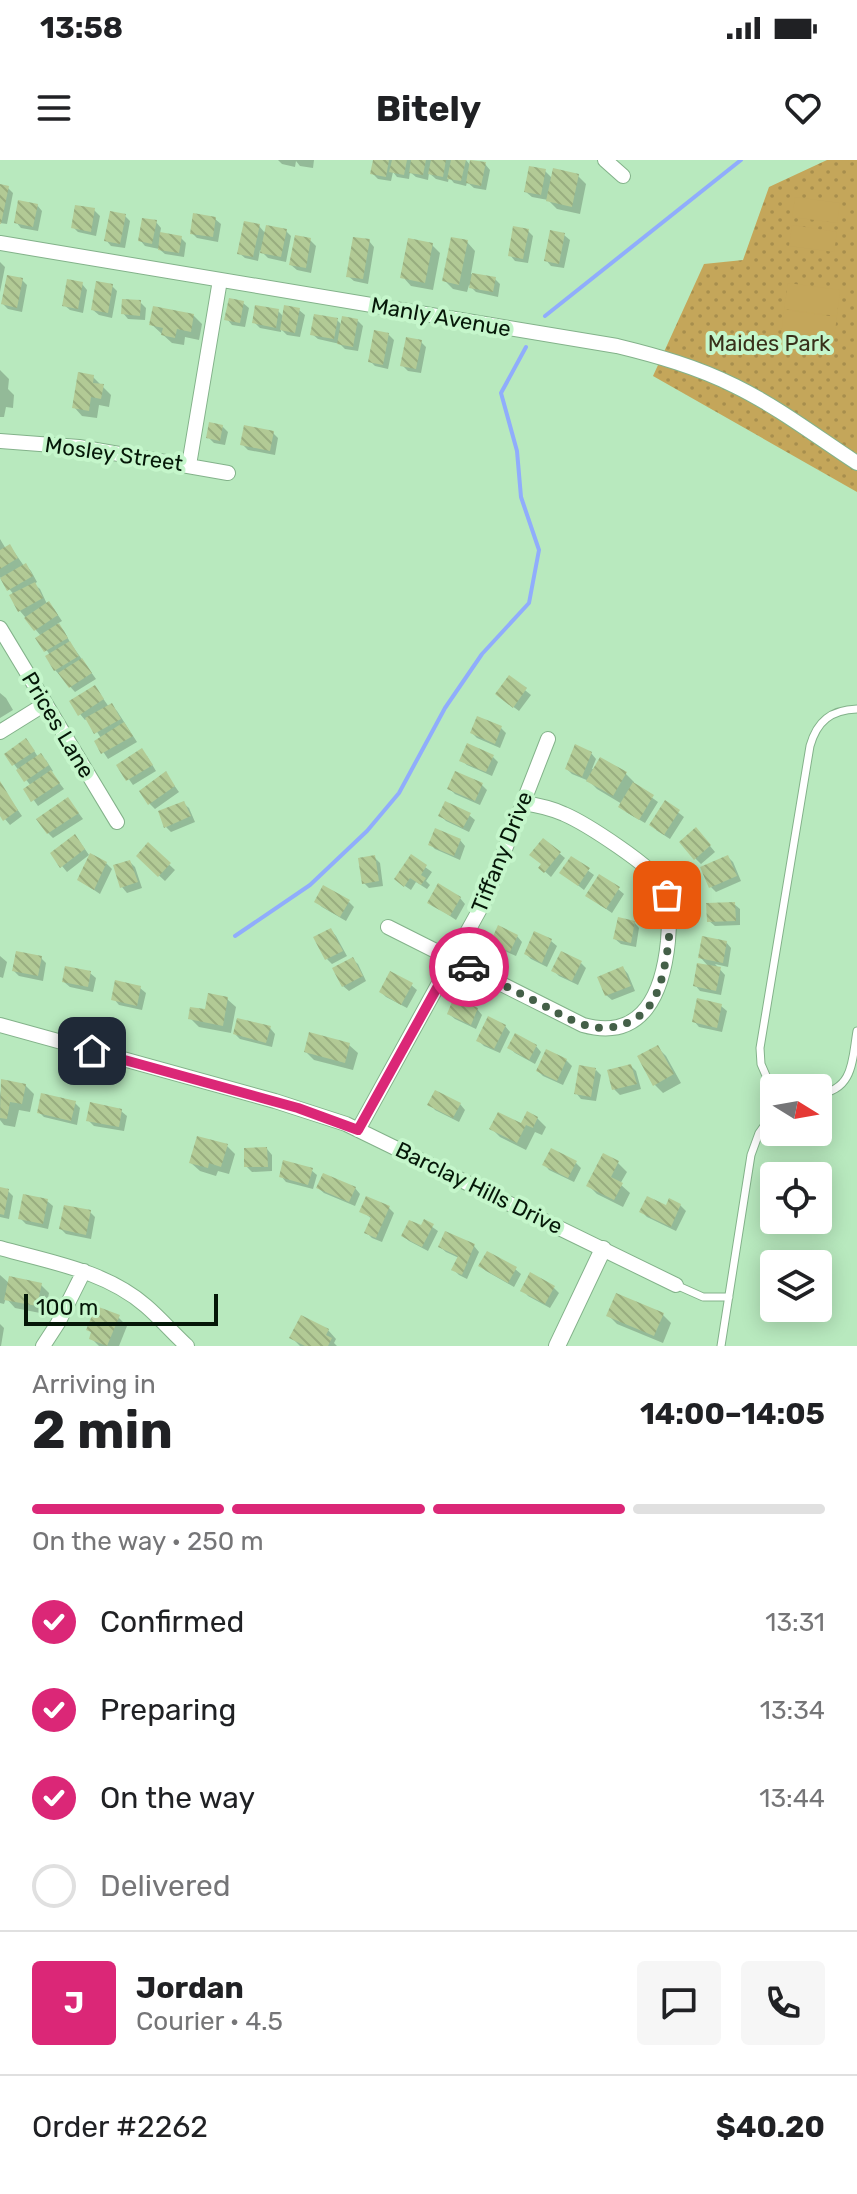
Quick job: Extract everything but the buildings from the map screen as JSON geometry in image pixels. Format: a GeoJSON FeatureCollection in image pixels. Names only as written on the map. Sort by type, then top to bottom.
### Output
{"type":"FeatureCollection","features":[{"type":"Feature","properties":{"kind":"street"},"geometry":{"type":"LineString","coordinates":[[605,160],[623,176]]}},
{"type":"Feature","properties":{"kind":"street","name":"Manly Avenue"},"geometry":{"type":"LineString","coordinates":[[0,243],[651,354],[736,386],[857,463]]}},
{"type":"Feature","properties":{"kind":"street"},"geometry":{"type":"LineString","coordinates":[[189,465],[220,280]]}},
{"type":"Feature","properties":{"kind":"street","name":"Mosley Street"},"geometry":{"type":"LineString","coordinates":[[0,441],[79,447],[228,473]]}},
{"type":"Feature","properties":{"kind":"street","name":"Prices Lane"},"geometry":{"type":"LineString","coordinates":[[0,628],[117,822]]}},
{"type":"Feature","properties":{"kind":"street"},"geometry":{"type":"LineString","coordinates":[[0,732],[45,704]]}},
{"type":"Feature","properties":{"kind":"street","name":"Tiffany Drive"},"geometry":{"type":"LineString","coordinates":[[358,1130],[486,898],[548,739]]}},
{"type":"Feature","properties":{"kind":"street"},"geometry":{"type":"LineString","coordinates":[[388,927],[583,1025],[614,1028],[646,1011],[656,995],[664,964],[670,918],[667,895],[659,879],[647,867],[578,821],[555,810],[523,803]]}},
{"type":"Feature","properties":{"kind":"street","name":"Barclay Hills Drive"},"geometry":{"type":"LineString","coordinates":[[0,1025],[322,1115],[676,1285]]}},
{"type":"Feature","properties":{"kind":"street"},"geometry":{"type":"LineString","coordinates":[[0,1248],[84,1271],[109,1282],[144,1304],[187,1346]]}},
{"type":"Feature","properties":{"kind":"street"},"geometry":{"type":"LineString","coordinates":[[557,1346],[603,1249]]}},
{"type":"Feature","properties":{"kind":"street"},"geometry":{"type":"LineString","coordinates":[[43,1346],[84,1271]]}},
{"type":"Feature","properties":{"kind":"lane"},"geometry":{"type":"LineString","coordinates":[[765,1074],[760,1048],[810,746],[815,731],[827,717],[835,712],[857,709]]}},
{"type":"Feature","properties":{"kind":"lane"},"geometry":{"type":"LineString","coordinates":[[832,1090],[838,1088],[848,1076],[857,1031]]}},
{"type":"Feature","properties":{"kind":"lane"},"geometry":{"type":"LineString","coordinates":[[721,1346],[751,1155],[760,1132]]}},
{"type":"Feature","properties":{"kind":"lane"},"geometry":{"type":"LineString","coordinates":[[676,1285],[703,1297],[729,1297]]}},
{"type":"Feature","properties":{"kind":"green space","name":"Maides Park"},"geometry":{"type":"Polygon","coordinates":[[[827,160],[857,160],[857,492],[653,376],[704,264],[743,260],[769,187],[827,160]]]}},
{"type":"Feature","properties":{"kind":"green space"},"geometry":{"type":"Polygon","coordinates":[[[795,197],[840,203],[837,223],[792,217],[795,197]]]}},
{"type":"Feature","properties":{"kind":"green space"},"geometry":{"type":"Polygon","coordinates":[[[792,225],[837,232],[834,252],[789,246],[792,225]]]}},
{"type":"Feature","properties":{"kind":"green space"},"geometry":{"type":"Polygon","coordinates":[[[788,283],[840,290],[837,316],[784,309],[788,283]]]}},
{"type":"Feature","properties":{"kind":"green space"},"geometry":{"type":"Polygon","coordinates":[[[784,310],[837,317],[833,343],[781,336],[784,310]]]}},
{"type":"Feature","properties":{"kind":"waterway"},"geometry":{"type":"LineString","coordinates":[[545,316],[741,160]]}},
{"type":"Feature","properties":{"kind":"waterway"},"geometry":{"type":"LineString","coordinates":[[235,936],[310,885],[367,831],[399,793],[445,708],[482,654],[529,603],[539,550],[521,497],[517,451],[501,393],[526,347]]}},
{"type":"Feature","properties":{"kind":"way so far"},"geometry":{"type":"LineString","coordinates":[[469,967],[583,1025],[614,1028],[646,1011],[656,995],[667,949],[670,918],[667,895]]}},
{"type":"Feature","properties":{"kind":"route"},"geometry":{"type":"LineString","coordinates":[[92,1051],[322,1115],[358,1130],[453,959],[469,967]]}}]}
